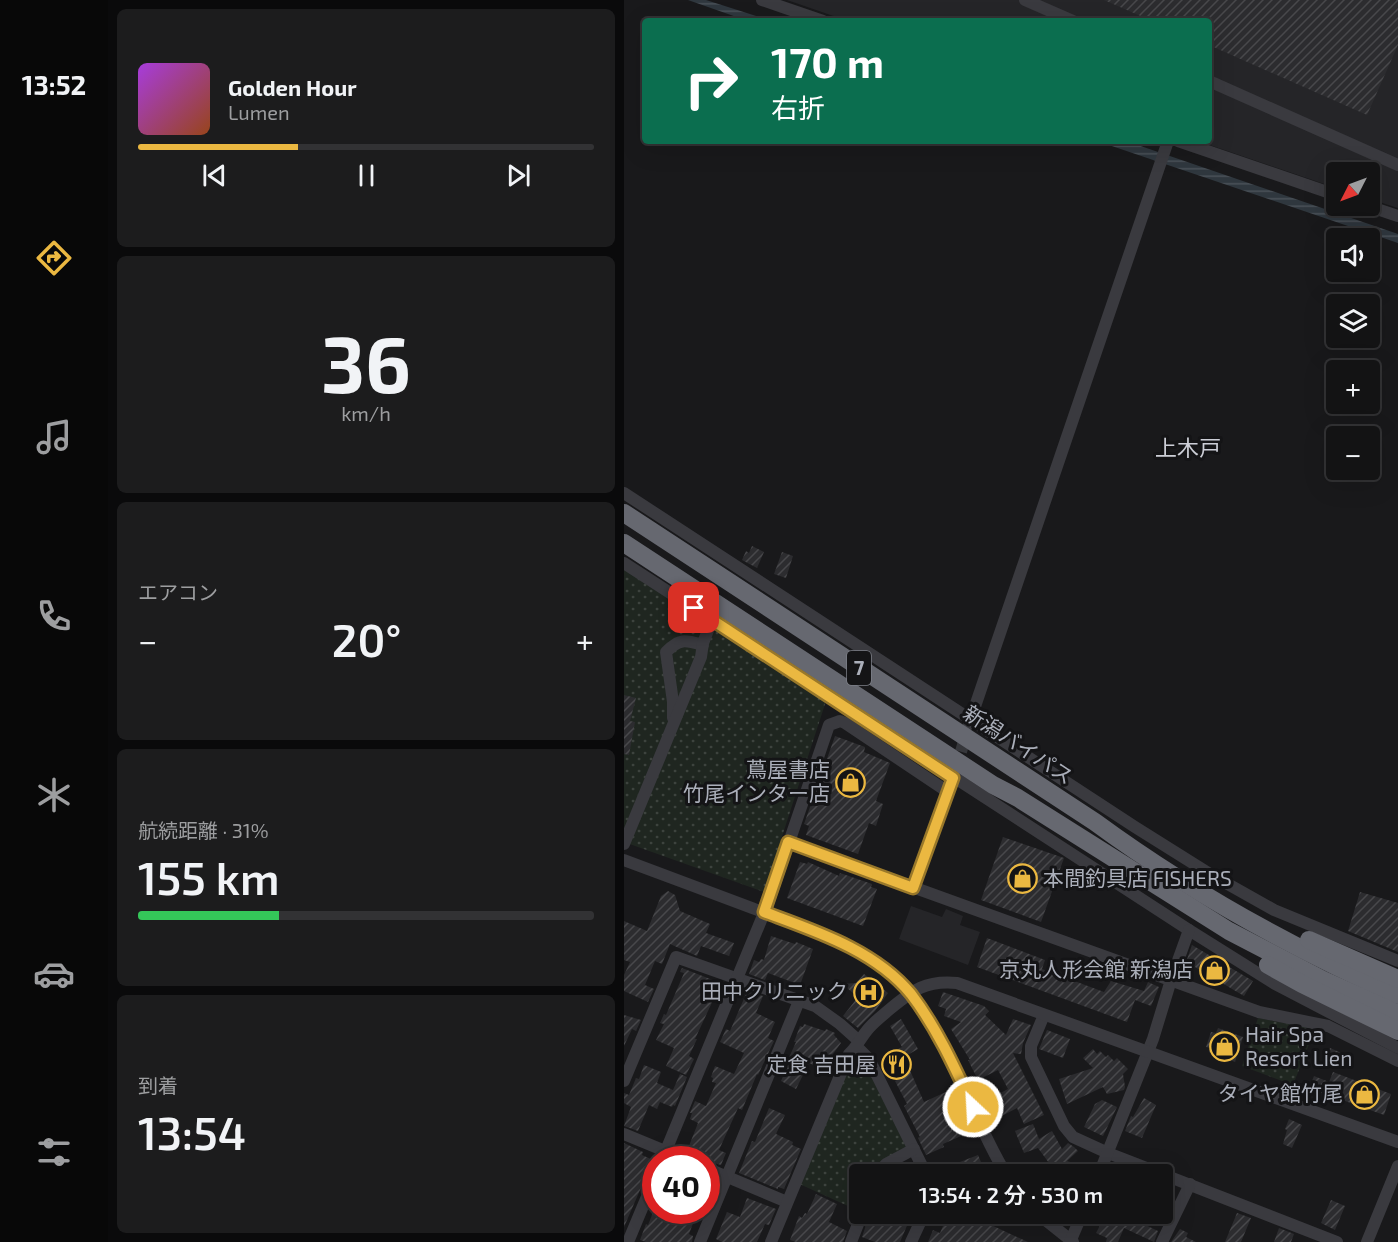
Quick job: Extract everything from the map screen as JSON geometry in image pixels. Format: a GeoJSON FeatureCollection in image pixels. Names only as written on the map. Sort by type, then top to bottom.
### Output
{"type":"FeatureCollection","features":[{"type":"Feature","properties":{"kind":"highway","name":"新潟バイパス"},"geometry":{"type":"LineString","coordinates":[[624,513],[1095,822],[1138,853],[1237,915],[1398,995]]}},
{"type":"Feature","properties":{"kind":"highway","name":"新潟バイパス"},"geometry":{"type":"LineString","coordinates":[[624,543],[993,785],[1018,798],[1229,931],[1323,980],[1398,1014]]}},
{"type":"Feature","properties":{"kind":"highway"},"geometry":{"type":"LineString","coordinates":[[993,785],[1013,806],[1218,937],[1302,984],[1398,1030]]}},
{"type":"Feature","properties":{"kind":"highway"},"geometry":{"type":"LineString","coordinates":[[1095,822],[1142,845],[1238,903],[1314,942],[1398,979]]}},
{"type":"Feature","properties":{"kind":"street"},"geometry":{"type":"LineString","coordinates":[[762,0],[815,18]]}},
{"type":"Feature","properties":{"kind":"street"},"geometry":{"type":"LineString","coordinates":[[1025,0],[1066,18]]}},
{"type":"Feature","properties":{"kind":"street"},"geometry":{"type":"LineString","coordinates":[[1212,82],[1398,165]]}},
{"type":"Feature","properties":{"kind":"street"},"geometry":{"type":"LineString","coordinates":[[970,721],[1160,166],[1171,144]]}},
{"type":"Feature","properties":{"kind":"street"},"geometry":{"type":"LineString","coordinates":[[1174,144],[1326,192]]}},
{"type":"Feature","properties":{"kind":"street"},"geometry":{"type":"LineString","coordinates":[[1380,210],[1398,216]]}},
{"type":"Feature","properties":{"kind":"street"},"geometry":{"type":"LineString","coordinates":[[624,493],[970,721],[1210,874],[1274,910],[1398,961]]}},
{"type":"Feature","properties":{"kind":"street"},"geometry":{"type":"LineString","coordinates":[[624,563],[1275,984],[1398,1048]]}},
{"type":"Feature","properties":{"kind":"street"},"geometry":{"type":"LineString","coordinates":[[624,844],[701,657],[711,620]]}},
{"type":"Feature","properties":{"kind":"street"},"geometry":{"type":"LineString","coordinates":[[673,726],[673,702],[666,652],[675,643],[681,641],[703,645]]}},
{"type":"Feature","properties":{"kind":"street"},"geometry":{"type":"LineString","coordinates":[[668,1146],[764,912],[826,731],[833,722],[846,723],[948,792]]}},
{"type":"Feature","properties":{"kind":"street"},"geometry":{"type":"LineString","coordinates":[[913,888],[954,775]]}},
{"type":"Feature","properties":{"kind":"street"},"geometry":{"type":"LineString","coordinates":[[788,842],[1259,1012],[1328,1026],[1398,1061]]}},
{"type":"Feature","properties":{"kind":"street"},"geometry":{"type":"LineString","coordinates":[[624,860],[830,937],[888,973],[909,993],[942,1043],[1001,1164]]}},
{"type":"Feature","properties":{"kind":"street"},"geometry":{"type":"LineString","coordinates":[[1103,1164],[1148,1053],[1189,930]]}},
{"type":"Feature","properties":{"kind":"street"},"geometry":{"type":"LineString","coordinates":[[624,1081],[676,957],[815,1006],[840,1024],[869,1059],[921,1164]]}},
{"type":"Feature","properties":{"kind":"street"},"geometry":{"type":"LineString","coordinates":[[771,1242],[849,1054],[871,1025],[909,993],[927,984],[957,983],[1398,1142]]}},
{"type":"Feature","properties":{"kind":"street"},"geometry":{"type":"LineString","coordinates":[[700,1242],[799,1001]]}},
{"type":"Feature","properties":{"kind":"street"},"geometry":{"type":"LineString","coordinates":[[1044,1015],[1031,1046],[1031,1057],[1064,1126],[1073,1137],[1108,1153],[1337,1242]]}},
{"type":"Feature","properties":{"kind":"street"},"geometry":{"type":"LineString","coordinates":[[624,1134],[647,1146]]}},
{"type":"Feature","properties":{"kind":"street"},"geometry":{"type":"LineString","coordinates":[[886,1164],[914,1149]]}},
{"type":"Feature","properties":{"kind":"street"},"geometry":{"type":"LineString","coordinates":[[1367,1242],[1398,1166]]}},
{"type":"Feature","properties":{"kind":"street"},"geometry":{"type":"LineString","coordinates":[[720,1173],[787,1202]]}},
{"type":"Feature","properties":{"kind":"street"},"geometry":{"type":"LineString","coordinates":[[1162,1242],[1190,1184]]}},
{"type":"Feature","properties":{"kind":"street"},"geometry":{"type":"LineString","coordinates":[[628,1242],[642,1209]]}},
{"type":"Feature","properties":{"kind":"street"},"geometry":{"type":"LineString","coordinates":[[850,1242],[858,1224]]}},
{"type":"Feature","properties":{"kind":"street"},"geometry":{"type":"LineString","coordinates":[[911,1242],[919,1224]]}},
{"type":"Feature","properties":{"kind":"street"},"geometry":{"type":"LineString","coordinates":[[1050,1224],[1071,1242],[1078,1224]]}},
{"type":"Feature","properties":{"kind":"shaded area"},"geometry":{"type":"Polygon","coordinates":[[[688,0],[706,0],[763,18],[739,18],[688,0]]]}},
{"type":"Feature","properties":{"kind":"shaded area"},"geometry":{"type":"Polygon","coordinates":[[[787,0],[1398,0],[1398,208],[1380,202],[1380,162],[1326,162],[1326,185],[1207,144],[1212,144],[1212,18],[839,18],[787,0]]]}},
{"type":"Feature","properties":{"kind":"shaded area"},"geometry":{"type":"Polygon","coordinates":[[[1106,144],[1135,144],[1326,209],[1326,216],[1345,216],[1398,234],[1398,243],[1380,237],[1380,228],[1354,228],[1106,144]]]}},
{"type":"Feature","properties":{"kind":"shaded area"},"geometry":{"type":"Polygon","coordinates":[[[624,569],[826,701],[764,892],[624,842],[624,569]]]}},
{"type":"Feature","properties":{"kind":"shaded area"},"geometry":{"type":"Polygon","coordinates":[[[911,906],[942,917],[946,909],[963,916],[960,925],[980,932],[968,965],[899,939],[911,906]]]}},
{"type":"Feature","properties":{"kind":"shaded area"},"geometry":{"type":"Polygon","coordinates":[[[1258,1018],[1315,1029],[1293,1085],[1242,1066],[1258,1018]]]}},
{"type":"Feature","properties":{"kind":"shaded area"},"geometry":{"type":"Polygon","coordinates":[[[869,1059],[914,1149],[892,1164],[849,1164],[849,1206],[795,1182],[844,1064],[869,1059]]]}},
{"type":"Feature","properties":{"kind":"building"},"geometry":{"type":"Polygon","coordinates":[[[1104,0],[1398,0],[1398,45],[1367,115],[1212,46],[1212,18],[1145,18],[1104,0]]]}},
{"type":"Feature","properties":{"kind":"building"},"geometry":{"type":"Polygon","coordinates":[[[752,546],[764,552],[757,568],[742,560],[746,551],[749,553],[752,546]]]}},
{"type":"Feature","properties":{"kind":"building"},"geometry":{"type":"Polygon","coordinates":[[[782,552],[793,556],[786,578],[774,574],[782,552]]]}},
{"type":"Feature","properties":{"kind":"building"},"geometry":{"type":"Polygon","coordinates":[[[624,695],[636,698],[630,721],[635,722],[629,755],[624,754],[624,695]]]}},
{"type":"Feature","properties":{"kind":"building","name":"蔦屋書店 竹尾インター店"},"geometry":{"type":"Polygon","coordinates":[[[835,736],[865,747],[864,752],[890,763],[876,801],[883,804],[876,826],[869,823],[858,854],[806,835],[809,826],[804,824],[835,736]]]}},
{"type":"Feature","properties":{"kind":"building","name":"本間釣具店 FISHERS"},"geometry":{"type":"Polygon","coordinates":[[[1003,837],[1064,858],[1041,922],[981,900],[1003,837]]]}},
{"type":"Feature","properties":{"kind":"building"},"geometry":{"type":"Polygon","coordinates":[[[800,862],[807,864],[808,862],[839,876],[840,873],[872,884],[871,887],[877,889],[863,926],[787,898],[800,862]]]}},
{"type":"Feature","properties":{"kind":"building"},"geometry":{"type":"Polygon","coordinates":[[[668,891],[675,895],[680,911],[710,924],[706,933],[734,943],[729,956],[701,946],[697,956],[670,944],[662,964],[655,961],[645,985],[654,989],[648,1002],[624,991],[624,975],[630,962],[624,960],[624,921],[647,931],[661,896],[668,891]]]}},
{"type":"Feature","properties":{"kind":"building"},"geometry":{"type":"Polygon","coordinates":[[[1360,892],[1398,903],[1398,952],[1348,931],[1360,892]]]}},
{"type":"Feature","properties":{"kind":"building"},"geometry":{"type":"Polygon","coordinates":[[[771,936],[813,949],[800,985],[768,973],[765,980],[749,974],[754,960],[759,962],[761,959],[764,960],[771,936]]]}},
{"type":"Feature","properties":{"kind":"building"},"geometry":{"type":"Polygon","coordinates":[[[987,938],[1045,960],[1042,969],[1104,992],[1111,981],[1144,991],[1148,982],[1159,987],[1151,1006],[1135,1000],[1127,1022],[977,967],[987,938]]]}},
{"type":"Feature","properties":{"kind":"building"},"geometry":{"type":"Polygon","coordinates":[[[1192,945],[1253,981],[1244,996],[1195,967],[1189,978],[1182,974],[1192,945]]]}},
{"type":"Feature","properties":{"kind":"building"},"geometry":{"type":"Polygon","coordinates":[[[682,968],[723,984],[695,1039],[697,1039],[689,1056],[694,1059],[686,1075],[666,1066],[674,1048],[656,1040],[664,1024],[660,1023],[664,1014],[666,1015],[684,973],[680,972],[682,968]]]}},
{"type":"Feature","properties":{"kind":"building"},"geometry":{"type":"Polygon","coordinates":[[[864,974],[888,993],[875,1011],[858,1028],[843,1016],[858,997],[842,984],[856,983],[864,974]]]}},
{"type":"Feature","properties":{"kind":"building"},"geometry":{"type":"Polygon","coordinates":[[[749,992],[763,996],[756,1013],[775,1022],[768,1038],[774,1041],[742,1110],[738,1108],[720,1148],[689,1146],[698,1123],[690,1119],[692,1113],[690,1113],[695,1101],[706,1106],[716,1083],[712,1082],[711,1077],[715,1066],[734,1074],[744,1053],[720,1042],[726,1029],[730,1031],[746,994],[748,995],[749,992]]]}},
{"type":"Feature","properties":{"kind":"building"},"geometry":{"type":"Polygon","coordinates":[[[943,992],[984,1006],[989,1011],[985,1015],[1006,1035],[1013,1019],[1031,1025],[1021,1054],[1013,1053],[1044,1115],[1024,1124],[1017,1108],[996,1119],[987,1100],[1008,1089],[998,1070],[978,1080],[968,1060],[970,1060],[951,1029],[961,1022],[944,1016],[946,1009],[938,1006],[943,992]]]}},
{"type":"Feature","properties":{"kind":"building"},"geometry":{"type":"Polygon","coordinates":[[[624,1015],[641,1020],[636,1031],[632,1029],[624,1046],[624,1015]]]}},
{"type":"Feature","properties":{"kind":"building"},"geometry":{"type":"Polygon","coordinates":[[[901,1019],[918,1049],[904,1057],[924,1102],[950,1090],[957,1103],[947,1107],[961,1136],[926,1155],[918,1138],[920,1137],[904,1106],[907,1104],[895,1081],[897,1080],[893,1071],[901,1058],[891,1053],[902,1047],[890,1026],[901,1019]]]}},
{"type":"Feature","properties":{"kind":"building"},"geometry":{"type":"Polygon","coordinates":[[[804,1024],[835,1033],[834,1035],[841,1043],[833,1054],[827,1071],[809,1063],[796,1089],[781,1081],[800,1026],[803,1027],[804,1024]]]}},
{"type":"Feature","properties":{"kind":"building"},"geometry":{"type":"Polygon","coordinates":[[[1218,1028],[1243,1037],[1235,1062],[1209,1052],[1210,1048],[1206,1047],[1211,1032],[1216,1033],[1218,1028]]]}},
{"type":"Feature","properties":{"kind":"building"},"geometry":{"type":"Polygon","coordinates":[[[1047,1030],[1070,1039],[1063,1058],[1039,1049],[1047,1030]]]}},
{"type":"Feature","properties":{"kind":"building"},"geometry":{"type":"Polygon","coordinates":[[[1330,1048],[1344,1054],[1340,1065],[1326,1060],[1330,1048]]]}},
{"type":"Feature","properties":{"kind":"building"},"geometry":{"type":"Polygon","coordinates":[[[1093,1049],[1097,1054],[1100,1051],[1114,1061],[1117,1058],[1128,1069],[1123,1074],[1124,1090],[1107,1094],[1103,1087],[1067,1104],[1059,1079],[1093,1068],[1083,1058],[1093,1049]]]}},
{"type":"Feature","properties":{"kind":"building"},"geometry":{"type":"Polygon","coordinates":[[[644,1065],[661,1072],[657,1083],[673,1090],[680,1074],[687,1077],[675,1106],[660,1102],[657,1109],[649,1105],[638,1131],[624,1126],[631,1107],[624,1103],[624,1093],[629,1095],[644,1065]]]}},
{"type":"Feature","properties":{"kind":"building"},"geometry":{"type":"Polygon","coordinates":[[[1333,1072],[1391,1094],[1384,1115],[1309,1088],[1314,1076],[1329,1082],[1333,1072]]]}},
{"type":"Feature","properties":{"kind":"building"},"geometry":{"type":"Polygon","coordinates":[[[1144,1098],[1156,1105],[1142,1138],[1125,1131],[1131,1116],[1133,1117],[1144,1098]]]}},
{"type":"Feature","properties":{"kind":"building"},"geometry":{"type":"Polygon","coordinates":[[[1102,1100],[1117,1107],[1103,1136],[1084,1127],[1095,1104],[1102,1100]]]}},
{"type":"Feature","properties":{"kind":"building"},"geometry":{"type":"Polygon","coordinates":[[[769,1108],[785,1115],[776,1134],[793,1142],[792,1145],[801,1149],[784,1189],[778,1187],[778,1189],[739,1173],[769,1108]]]}},
{"type":"Feature","properties":{"kind":"building"},"geometry":{"type":"Polygon","coordinates":[[[1289,1119],[1302,1125],[1292,1148],[1283,1144],[1289,1119]]]}},
{"type":"Feature","properties":{"kind":"building"},"geometry":{"type":"Polygon","coordinates":[[[1033,1124],[1039,1139],[1052,1131],[1062,1149],[1068,1143],[1078,1151],[1067,1161],[1076,1164],[1050,1164],[1038,1148],[1024,1153],[1015,1131],[1033,1124]]]}},
{"type":"Feature","properties":{"kind":"building"},"geometry":{"type":"Polygon","coordinates":[[[624,1143],[642,1152],[642,1185],[624,1227],[624,1143]]]}},
{"type":"Feature","properties":{"kind":"building"},"geometry":{"type":"Polygon","coordinates":[[[720,1150],[726,1153],[720,1165],[720,1150]]]}},
{"type":"Feature","properties":{"kind":"building"},"geometry":{"type":"Polygon","coordinates":[[[978,1155],[982,1164],[955,1164],[978,1155]]]}},
{"type":"Feature","properties":{"kind":"building"},"geometry":{"type":"Polygon","coordinates":[[[816,1194],[837,1204],[829,1222],[847,1231],[843,1242],[790,1240],[799,1216],[802,1218],[805,1213],[807,1214],[816,1194]]]}},
{"type":"Feature","properties":{"kind":"building"},"geometry":{"type":"Polygon","coordinates":[[[747,1198],[776,1209],[769,1225],[765,1224],[757,1242],[722,1242],[716,1239],[727,1212],[740,1217],[747,1198]]]}},
{"type":"Feature","properties":{"kind":"building"},"geometry":{"type":"Polygon","coordinates":[[[1331,1200],[1345,1206],[1335,1230],[1321,1223],[1331,1200]]]}},
{"type":"Feature","properties":{"kind":"building"},"geometry":{"type":"Polygon","coordinates":[[[1237,1213],[1251,1218],[1241,1242],[1225,1242],[1237,1213]]]}},
{"type":"Feature","properties":{"kind":"building"},"geometry":{"type":"Polygon","coordinates":[[[646,1224],[693,1224],[689,1234],[693,1236],[692,1242],[640,1240],[646,1224]]]}},
{"type":"Feature","properties":{"kind":"building"},"geometry":{"type":"Polygon","coordinates":[[[869,1224],[908,1224],[900,1242],[875,1242],[862,1237],[866,1225],[869,1224]]]}},
{"type":"Feature","properties":{"kind":"building"},"geometry":{"type":"Polygon","coordinates":[[[944,1224],[989,1224],[1028,1242],[928,1242],[933,1230],[940,1233],[944,1224]]]}},
{"type":"Feature","properties":{"kind":"building"},"geometry":{"type":"Polygon","coordinates":[[[1101,1224],[1144,1224],[1158,1231],[1154,1242],[1124,1228],[1118,1242],[1106,1242],[1107,1238],[1096,1233],[1101,1224]]]}},
{"type":"Feature","properties":{"kind":"building"},"geometry":{"type":"Polygon","coordinates":[[[1279,1228],[1294,1234],[1291,1242],[1274,1242],[1279,1228]]]}},
{"type":"Feature","properties":{"kind":"building"},"geometry":{"type":"Polygon","coordinates":[[[1180,1229],[1188,1233],[1186,1237],[1196,1242],[1171,1242],[1180,1229]]]}},
{"type":"Feature","properties":{"kind":"tunnel"},"geometry":{"type":"LineString","coordinates":[[956,769],[967,731]]}},
{"type":"Feature","properties":{"kind":"place","name":"蔦屋書店 竹尾インター店"},"geometry":{"type":"Point","coordinates":[851,782]}},
{"type":"Feature","properties":{"kind":"place","name":"本間釣具店 FISHERS"},"geometry":{"type":"Point","coordinates":[1022,879]}},
{"type":"Feature","properties":{"kind":"place","name":"京丸人形会館 新潟店"},"geometry":{"type":"Point","coordinates":[1214,970]}},
{"type":"Feature","properties":{"kind":"place","name":"田中クリニック"},"geometry":{"type":"Point","coordinates":[869,992]}},
{"type":"Feature","properties":{"kind":"place","name":"Hair Spa Resort Lien"},"geometry":{"type":"Point","coordinates":[1224,1047]}},
{"type":"Feature","properties":{"kind":"place","name":"定食 吉田屋"},"geometry":{"type":"Point","coordinates":[897,1065]}},
{"type":"Feature","properties":{"kind":"place","name":"タイヤ館竹尾"},"geometry":{"type":"Point","coordinates":[1364,1094]}},
{"type":"Feature","properties":{"kind":"district","name":"上木戸"},"geometry":{"type":"Point","coordinates":[1188,448]}},
{"type":"Feature","properties":{"kind":"route"},"geometry":{"type":"LineString","coordinates":[[694,608],[953,778],[913,888],[788,842],[764,912],[830,937],[871,960],[888,973],[909,993],[927,1018],[957,1072],[973,1107]]}}]}
